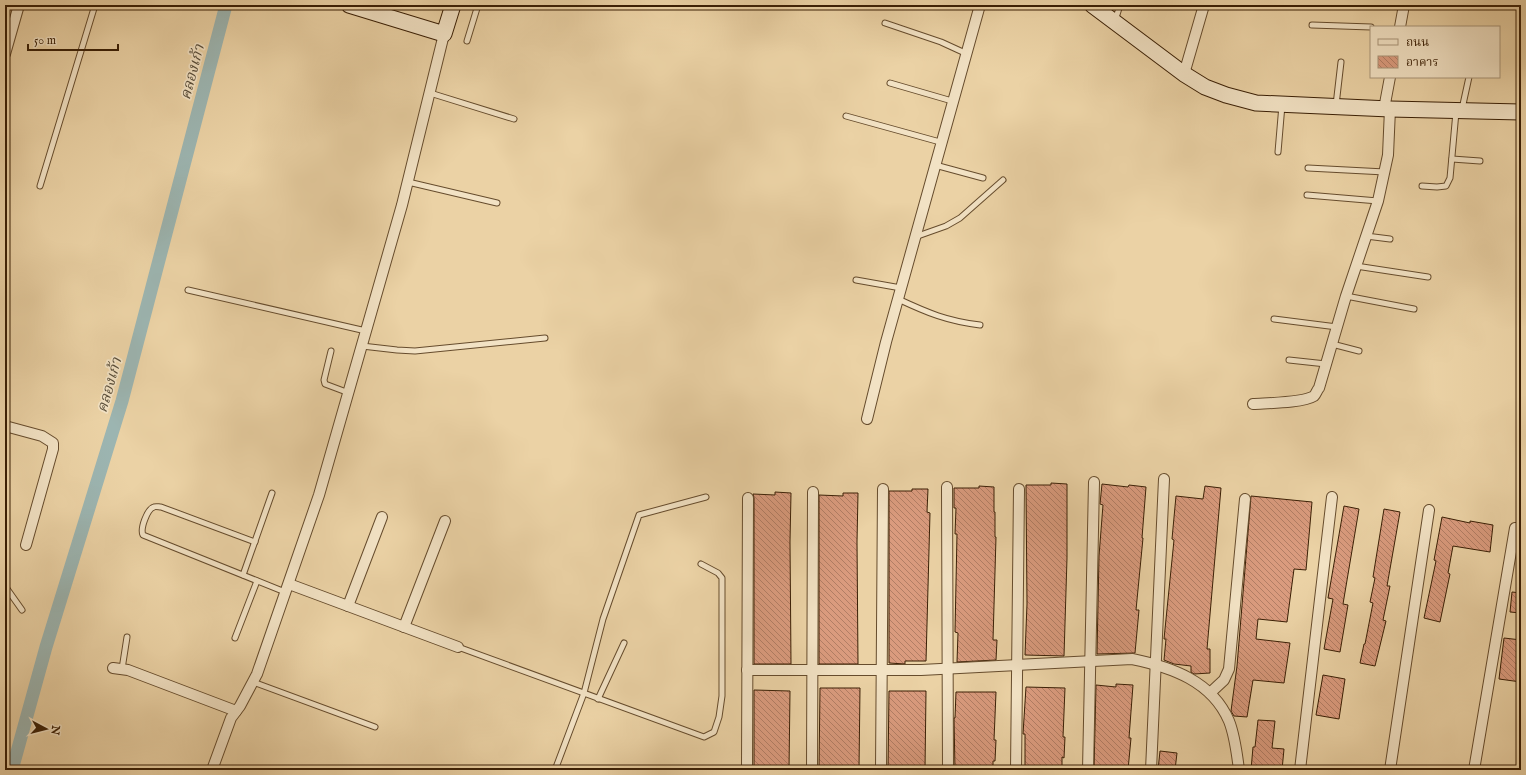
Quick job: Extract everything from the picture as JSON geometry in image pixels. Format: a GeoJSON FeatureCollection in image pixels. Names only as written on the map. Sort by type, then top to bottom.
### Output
{"type":"FeatureCollection","features":[{"type":"Feature","properties":{"kind":"street"},"geometry":{"type":"LineString","coordinates":[[5,54],[19,5]]}},
{"type":"Feature","properties":{"kind":"street"},"geometry":{"type":"LineString","coordinates":[[349,5],[444,34]]}},
{"type":"Feature","properties":{"kind":"street"},"geometry":{"type":"LineString","coordinates":[[212,770],[231,718],[258,674],[319,495],[408,182],[444,34],[453,5]]}},
{"type":"Feature","properties":{"kind":"street"},"geometry":{"type":"LineString","coordinates":[[867,419],[886,342],[940,142],[980,5]]}},
{"type":"Feature","properties":{"kind":"street"},"geometry":{"type":"LineString","coordinates":[[1092,5],[1184,74],[1205,87],[1226,95],[1256,103],[1387,109],[1521,112]]}},
{"type":"Feature","properties":{"kind":"street"},"geometry":{"type":"LineString","coordinates":[[1184,74],[1204,5]]}},
{"type":"Feature","properties":{"kind":"street"},"geometry":{"type":"LineString","coordinates":[[1400,26],[1404,5]]}},
{"type":"Feature","properties":{"kind":"street"},"geometry":{"type":"LineString","coordinates":[[1253,404],[1297,401],[1314,396],[1319,388],[1346,296],[1378,201],[1385,172],[1388,155],[1387,109],[1390,78]]}},
{"type":"Feature","properties":{"kind":"street"},"geometry":{"type":"LineString","coordinates":[[5,426],[42,436],[53,443],[53,449],[26,545]]}},
{"type":"Feature","properties":{"kind":"street"},"geometry":{"type":"LineString","coordinates":[[1151,770],[1164,479]]}},
{"type":"Feature","properties":{"kind":"street"},"geometry":{"type":"LineString","coordinates":[[1088,770],[1094,482]]}},
{"type":"Feature","properties":{"kind":"street"},"geometry":{"type":"LineString","coordinates":[[947,487],[948,770]]}},
{"type":"Feature","properties":{"kind":"street"},"geometry":{"type":"LineString","coordinates":[[881,770],[884,489]]}},
{"type":"Feature","properties":{"kind":"street"},"geometry":{"type":"LineString","coordinates":[[1016,770],[1019,489]]}},
{"type":"Feature","properties":{"kind":"street"},"geometry":{"type":"LineString","coordinates":[[812,770],[813,492]]}},
{"type":"Feature","properties":{"kind":"street"},"geometry":{"type":"LineString","coordinates":[[1300,770],[1332,497]]}},
{"type":"Feature","properties":{"kind":"street"},"geometry":{"type":"LineString","coordinates":[[747,770],[748,498]]}},
{"type":"Feature","properties":{"kind":"street"},"geometry":{"type":"LineString","coordinates":[[1210,693],[1224,680],[1230,669],[1245,499]]}},
{"type":"Feature","properties":{"kind":"street"},"geometry":{"type":"LineString","coordinates":[[1390,770],[1429,510]]}},
{"type":"Feature","properties":{"kind":"street"},"geometry":{"type":"LineString","coordinates":[[348,606],[382,517]]}},
{"type":"Feature","properties":{"kind":"street"},"geometry":{"type":"LineString","coordinates":[[404,627],[444,521]]}},
{"type":"Feature","properties":{"kind":"street"},"geometry":{"type":"LineString","coordinates":[[1474,770],[1515,528]]}},
{"type":"Feature","properties":{"kind":"street"},"geometry":{"type":"LineString","coordinates":[[287,588],[348,606],[458,647]]}},
{"type":"Feature","properties":{"kind":"street"},"geometry":{"type":"LineString","coordinates":[[747,670],[882,670],[1132,659],[1177,671],[1202,686],[1210,693],[1229,722],[1236,748],[1239,770]]}},
{"type":"Feature","properties":{"kind":"street"},"geometry":{"type":"LineString","coordinates":[[118,668],[141,675],[236,711]]}},
{"type":"Feature","properties":{"kind":"lane"},"geometry":{"type":"LineString","coordinates":[[40,186],[95,5]]}},
{"type":"Feature","properties":{"kind":"lane"},"geometry":{"type":"LineString","coordinates":[[467,41],[478,5]]}},
{"type":"Feature","properties":{"kind":"lane"},"geometry":{"type":"LineString","coordinates":[[1115,22],[1120,5]]}},
{"type":"Feature","properties":{"kind":"lane"},"geometry":{"type":"LineString","coordinates":[[885,23],[941,42],[965,54]]}},
{"type":"Feature","properties":{"kind":"lane"},"geometry":{"type":"LineString","coordinates":[[1312,25],[1370,27]]}},
{"type":"Feature","properties":{"kind":"lane"},"geometry":{"type":"LineString","coordinates":[[1336,107],[1341,62]]}},
{"type":"Feature","properties":{"kind":"lane"},"geometry":{"type":"LineString","coordinates":[[1422,186],[1437,188],[1446,186],[1450,178],[1459,111],[1469,78]]}},
{"type":"Feature","properties":{"kind":"lane"},"geometry":{"type":"LineString","coordinates":[[890,83],[952,101]]}},
{"type":"Feature","properties":{"kind":"lane"},"geometry":{"type":"LineString","coordinates":[[430,92],[514,120]]}},
{"type":"Feature","properties":{"kind":"lane"},"geometry":{"type":"LineString","coordinates":[[1278,152],[1282,104]]}},
{"type":"Feature","properties":{"kind":"lane"},"geometry":{"type":"LineString","coordinates":[[846,116],[940,142]]}},
{"type":"Feature","properties":{"kind":"lane"},"geometry":{"type":"LineString","coordinates":[[1452,159],[1480,162]]}},
{"type":"Feature","properties":{"kind":"lane"},"geometry":{"type":"LineString","coordinates":[[934,165],[983,178]]}},
{"type":"Feature","properties":{"kind":"lane"},"geometry":{"type":"LineString","coordinates":[[1308,168],[1385,172]]}},
{"type":"Feature","properties":{"kind":"lane"},"geometry":{"type":"LineString","coordinates":[[915,237],[946,226],[960,218],[1003,180]]}},
{"type":"Feature","properties":{"kind":"lane"},"geometry":{"type":"LineString","coordinates":[[408,182],[497,203]]}},
{"type":"Feature","properties":{"kind":"lane"},"geometry":{"type":"LineString","coordinates":[[1307,195],[1378,201]]}},
{"type":"Feature","properties":{"kind":"lane"},"geometry":{"type":"LineString","coordinates":[[1366,236],[1390,240]]}},
{"type":"Feature","properties":{"kind":"lane"},"geometry":{"type":"LineString","coordinates":[[1356,266],[1428,278]]}},
{"type":"Feature","properties":{"kind":"lane"},"geometry":{"type":"LineString","coordinates":[[856,280],[901,288]]}},
{"type":"Feature","properties":{"kind":"lane"},"geometry":{"type":"LineString","coordinates":[[188,290],[366,331]]}},
{"type":"Feature","properties":{"kind":"lane"},"geometry":{"type":"LineString","coordinates":[[1346,296],[1414,309]]}},
{"type":"Feature","properties":{"kind":"lane"},"geometry":{"type":"LineString","coordinates":[[898,299],[944,319],[980,325]]}},
{"type":"Feature","properties":{"kind":"lane"},"geometry":{"type":"LineString","coordinates":[[1274,319],[1337,327]]}},
{"type":"Feature","properties":{"kind":"lane"},"geometry":{"type":"LineString","coordinates":[[362,346],[415,351],[545,338]]}},
{"type":"Feature","properties":{"kind":"lane"},"geometry":{"type":"LineString","coordinates":[[1332,344],[1359,351]]}},
{"type":"Feature","properties":{"kind":"lane"},"geometry":{"type":"LineString","coordinates":[[331,351],[324,380],[325,384],[349,393]]}},
{"type":"Feature","properties":{"kind":"lane"},"geometry":{"type":"LineString","coordinates":[[1289,360],[1327,364]]}},
{"type":"Feature","properties":{"kind":"lane"},"geometry":{"type":"LineString","coordinates":[[243,575],[272,493]]}},
{"type":"Feature","properties":{"kind":"lane"},"geometry":{"type":"LineString","coordinates":[[555,770],[584,693],[602,619],[639,515],[706,497]]}},
{"type":"Feature","properties":{"kind":"lane"},"geometry":{"type":"LineString","coordinates":[[255,542],[155,506],[149,510],[142,530],[143,535],[258,581],[287,588]]}},
{"type":"Feature","properties":{"kind":"lane"},"geometry":{"type":"LineString","coordinates":[[458,647],[704,737],[714,732],[719,717],[722,696],[722,578],[718,573],[702,564]]}},
{"type":"Feature","properties":{"kind":"lane"},"geometry":{"type":"LineString","coordinates":[[235,638],[258,581]]}},
{"type":"Feature","properties":{"kind":"lane"},"geometry":{"type":"LineString","coordinates":[[5,586],[22,610]]}},
{"type":"Feature","properties":{"kind":"lane"},"geometry":{"type":"LineString","coordinates":[[118,668],[127,637]]}},
{"type":"Feature","properties":{"kind":"lane"},"geometry":{"type":"LineString","coordinates":[[598,699],[624,643]]}},
{"type":"Feature","properties":{"kind":"lane"},"geometry":{"type":"LineString","coordinates":[[253,682],[375,727]]}},
{"type":"Feature","properties":{"kind":"building"},"geometry":{"type":"Polygon","coordinates":[[[1051,483],[1067,484],[1067,558],[1064,656],[1025,655],[1027,604],[1026,485],[1051,485],[1051,483]]]}},
{"type":"Feature","properties":{"kind":"building"},"geometry":{"type":"Polygon","coordinates":[[[1102,484],[1128,487],[1129,485],[1146,487],[1136,610],[1139,610],[1135,653],[1097,654],[1099,556],[1103,505],[1100,504],[1102,484]]]}},
{"type":"Feature","properties":{"kind":"building"},"geometry":{"type":"Polygon","coordinates":[[[979,486],[994,487],[996,537],[993,640],[997,640],[996,660],[957,662],[958,633],[955,632],[957,534],[955,534],[956,508],[954,508],[954,488],[979,488],[979,486]]]}},
{"type":"Feature","properties":{"kind":"building"},"geometry":{"type":"Polygon","coordinates":[[[1205,486],[1221,488],[1207,649],[1210,649],[1210,673],[1194,674],[1191,672],[1191,666],[1174,664],[1164,660],[1166,639],[1164,639],[1174,540],[1172,539],[1176,496],[1203,499],[1205,486]]]}},
{"type":"Feature","properties":{"kind":"building"},"geometry":{"type":"Polygon","coordinates":[[[912,489],[928,489],[927,512],[930,513],[926,661],[905,661],[905,664],[889,663],[889,491],[912,491],[912,489]]]}},
{"type":"Feature","properties":{"kind":"building"},"geometry":{"type":"Polygon","coordinates":[[[775,492],[791,493],[791,664],[754,664],[753,494],[775,495],[775,492]]]}},
{"type":"Feature","properties":{"kind":"building"},"geometry":{"type":"Polygon","coordinates":[[[843,493],[858,493],[858,664],[819,664],[819,495],[843,496],[843,493]]]}},
{"type":"Feature","properties":{"kind":"building"},"geometry":{"type":"Polygon","coordinates":[[[1251,496],[1312,502],[1306,570],[1294,569],[1287,622],[1258,619],[1256,639],[1290,643],[1284,683],[1253,680],[1247,717],[1234,716],[1231,711],[1237,666],[1251,496]]]}},
{"type":"Feature","properties":{"kind":"building"},"geometry":{"type":"Polygon","coordinates":[[[1344,506],[1359,509],[1343,604],[1348,605],[1340,652],[1324,649],[1333,599],[1328,598],[1344,506]]]}},
{"type":"Feature","properties":{"kind":"building"},"geometry":{"type":"Polygon","coordinates":[[[1384,509],[1400,512],[1387,586],[1390,586],[1383,620],[1386,621],[1375,666],[1360,663],[1373,603],[1370,602],[1375,578],[1373,577],[1384,509]]]}},
{"type":"Feature","properties":{"kind":"building"},"geometry":{"type":"Polygon","coordinates":[[[1442,517],[1470,523],[1470,521],[1493,525],[1490,552],[1453,546],[1448,573],[1450,574],[1440,622],[1424,618],[1436,561],[1434,560],[1442,517]]]}},
{"type":"Feature","properties":{"kind":"building"},"geometry":{"type":"Polygon","coordinates":[[[1512,592],[1521,593],[1521,613],[1510,612],[1512,592]]]}},
{"type":"Feature","properties":{"kind":"building"},"geometry":{"type":"Polygon","coordinates":[[[1504,638],[1521,640],[1521,682],[1499,679],[1504,638]]]}},
{"type":"Feature","properties":{"kind":"building"},"geometry":{"type":"Polygon","coordinates":[[[1323,675],[1345,679],[1339,719],[1316,715],[1323,675]]]}},
{"type":"Feature","properties":{"kind":"building"},"geometry":{"type":"Polygon","coordinates":[[[1116,684],[1133,685],[1128,770],[1094,770],[1096,685],[1116,687],[1116,684]]]}},
{"type":"Feature","properties":{"kind":"building"},"geometry":{"type":"Polygon","coordinates":[[[1026,687],[1065,688],[1063,737],[1065,737],[1062,770],[1025,770],[1025,734],[1023,734],[1026,687]]]}},
{"type":"Feature","properties":{"kind":"building"},"geometry":{"type":"Polygon","coordinates":[[[820,688],[860,688],[859,770],[819,770],[820,688]]]}},
{"type":"Feature","properties":{"kind":"building"},"geometry":{"type":"Polygon","coordinates":[[[754,690],[790,691],[789,770],[754,770],[754,690]]]}},
{"type":"Feature","properties":{"kind":"building"},"geometry":{"type":"Polygon","coordinates":[[[889,691],[926,691],[925,770],[888,770],[889,691]]]}},
{"type":"Feature","properties":{"kind":"building"},"geometry":{"type":"Polygon","coordinates":[[[956,692],[996,692],[994,740],[996,740],[993,770],[955,770],[954,718],[956,692]]]}},
{"type":"Feature","properties":{"kind":"building"},"geometry":{"type":"Polygon","coordinates":[[[1258,720],[1275,721],[1272,748],[1284,749],[1282,770],[1251,770],[1253,747],[1255,747],[1258,720]]]}},
{"type":"Feature","properties":{"kind":"building"},"geometry":{"type":"Polygon","coordinates":[[[1160,751],[1177,753],[1175,770],[1158,770],[1160,751]]]}},
{"type":"Feature","properties":{"kind":"waterway","name":"คลองเก้า"},"geometry":{"type":"LineString","coordinates":[[12,770],[46,647],[122,401],[226,5]]}}]}
